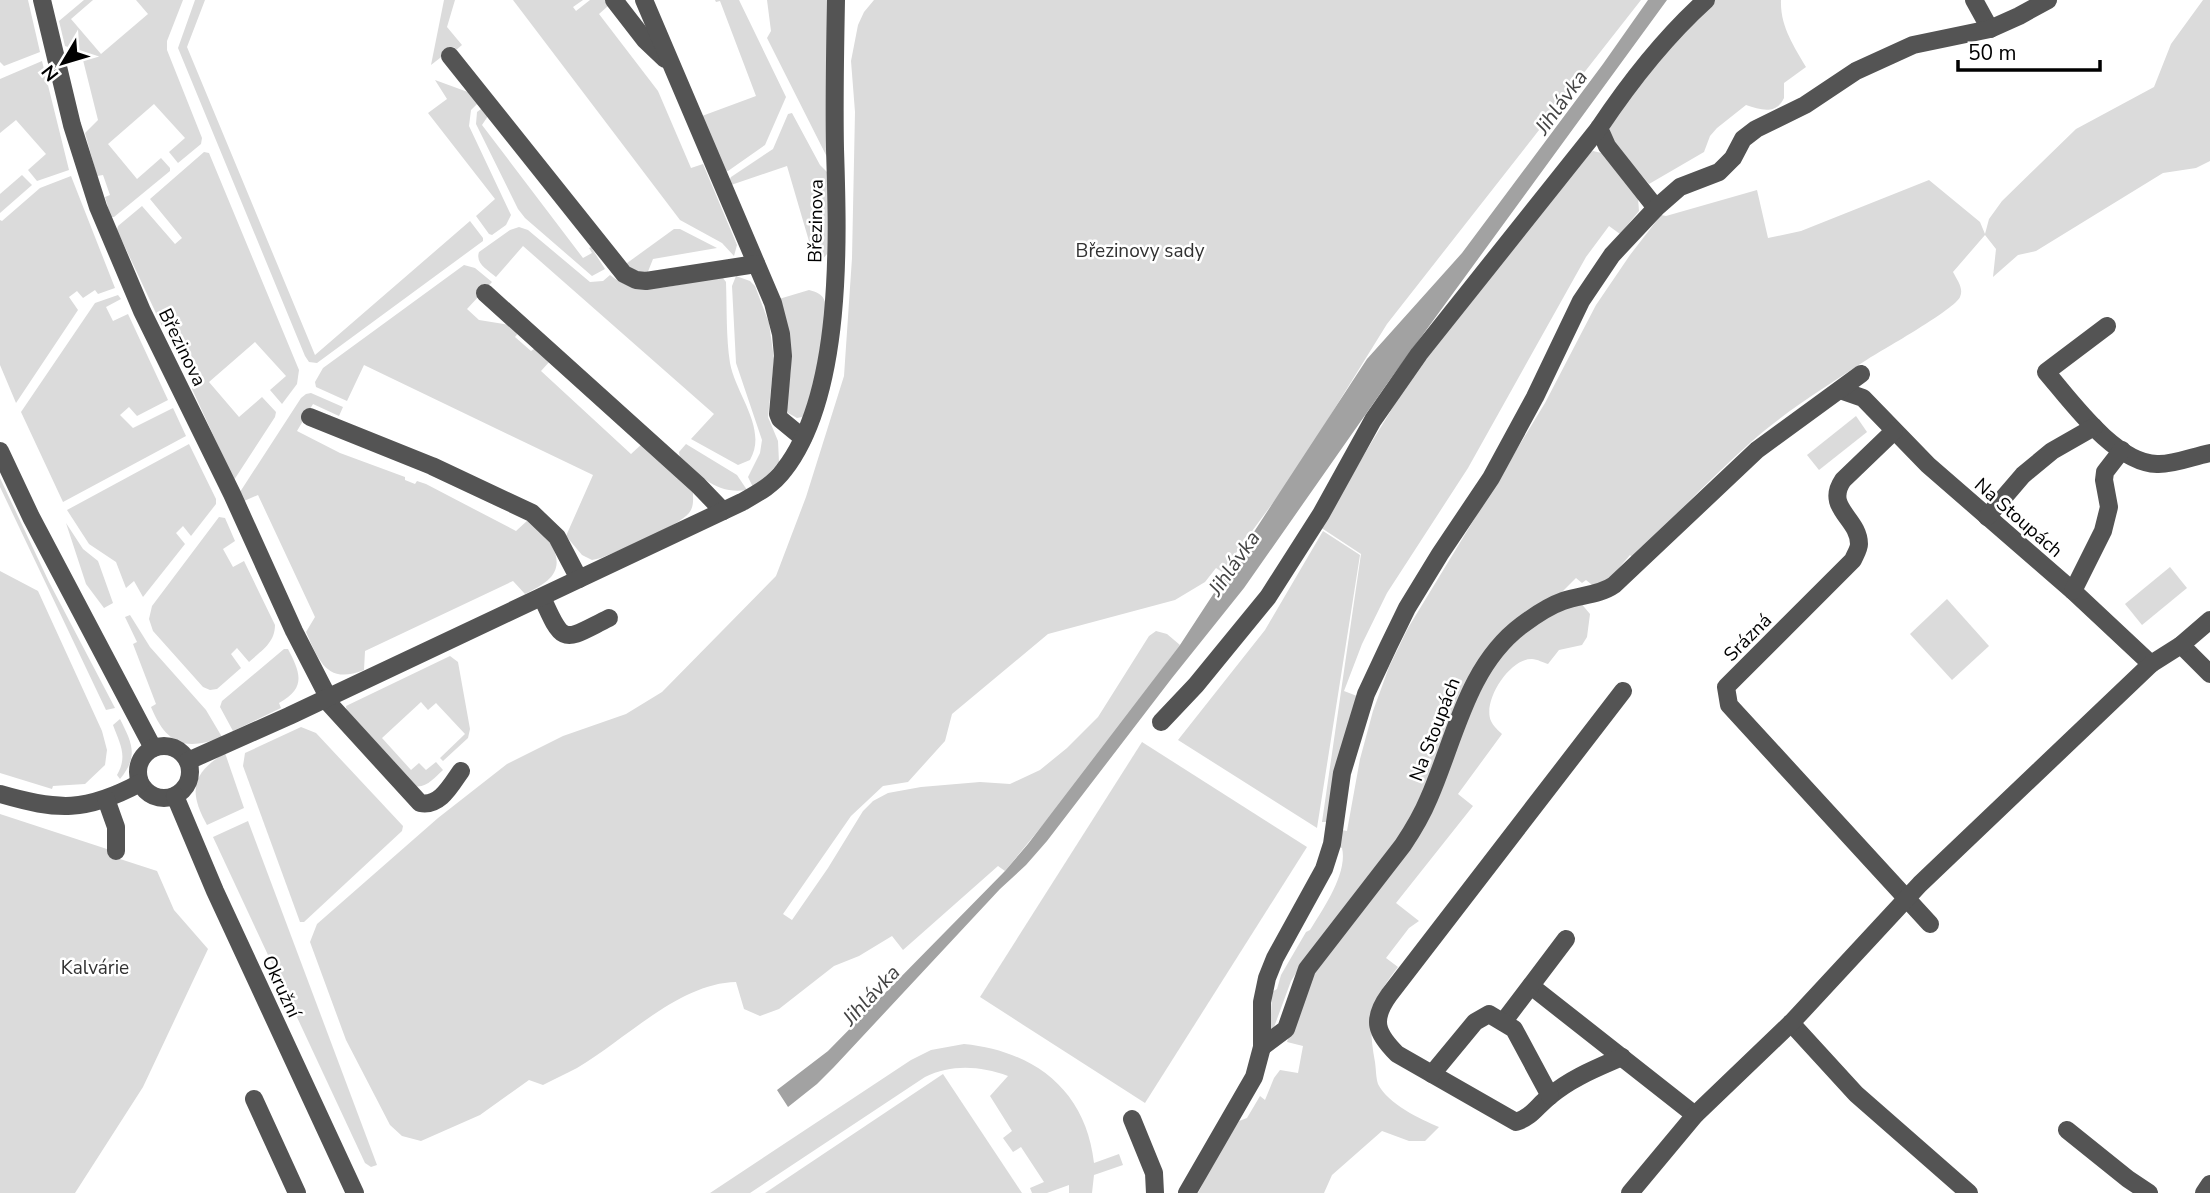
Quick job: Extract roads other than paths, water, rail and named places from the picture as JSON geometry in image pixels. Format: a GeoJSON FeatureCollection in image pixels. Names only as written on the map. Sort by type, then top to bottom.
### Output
{"type":"FeatureCollection","features":[{"type":"Feature","properties":{"kind":"street","name":"Březinova"},"geometry":{"type":"LineString","coordinates":[[41,0],[72,125],[98,207],[142,311],[232,494],[326,698]]}},
{"type":"Feature","properties":{"kind":"street"},"geometry":{"type":"LineString","coordinates":[[614,0],[645,40],[671,64]]}},
{"type":"Feature","properties":{"kind":"street"},"geometry":{"type":"LineString","coordinates":[[644,0],[773,303],[781,334],[782,373],[778,414],[780,419],[803,438]]}},
{"type":"Feature","properties":{"kind":"street","name":"Březinova"},"geometry":{"type":"LineString","coordinates":[[188,761],[723,511],[765,489],[788,465],[803,438],[816,405],[834,315],[837,166],[835,0]]}},
{"type":"Feature","properties":{"kind":"street"},"geometry":{"type":"LineString","coordinates":[[1161,722],[1196,685],[1268,597],[1321,514],[1373,420],[1419,354],[1599,128],[1619,97],[1652,57],[1706,0]]}},
{"type":"Feature","properties":{"kind":"street"},"geometry":{"type":"LineString","coordinates":[[1974,0],[1990,29]]}},
{"type":"Feature","properties":{"kind":"street"},"geometry":{"type":"LineString","coordinates":[[1187,1193],[1254,1077],[1262,1047],[1262,1002],[1267,978],[1286,936],[1324,869],[1332,844],[1342,773],[1366,694],[1407,608],[1490,478],[1535,397],[1581,301],[1612,255],[1656,208],[1680,187],[1719,172],[1733,158],[1743,139],[1756,129],[1805,105],[1856,71],[1913,45],[1990,29],[2048,0]]}},
{"type":"Feature","properties":{"kind":"street"},"geometry":{"type":"LineString","coordinates":[[450,56],[624,274],[646,281],[756,264]]}},
{"type":"Feature","properties":{"kind":"street"},"geometry":{"type":"LineString","coordinates":[[1599,128],[1606,146],[1656,208]]}},
{"type":"Feature","properties":{"kind":"street"},"geometry":{"type":"LineString","coordinates":[[485,293],[698,485],[723,511]]}},
{"type":"Feature","properties":{"kind":"street"},"geometry":{"type":"LineString","coordinates":[[2107,326],[2046,372],[2094,427],[2122,450],[2141,461],[2158,464],[2210,453]]}},
{"type":"Feature","properties":{"kind":"street","name":"Na Stoupách"},"geometry":{"type":"LineString","coordinates":[[1262,1047],[1286,1029],[1307,969],[1417,823],[1476,678],[1506,638],[1522,624],[1560,602],[1600,592],[1614,585],[1757,450],[1840,390],[1863,398],[1894,431],[1987,517],[2073,591],[2151,664]]}},
{"type":"Feature","properties":{"kind":"street"},"geometry":{"type":"LineString","coordinates":[[310,417],[432,466],[532,513],[557,537],[579,579]]}},
{"type":"Feature","properties":{"kind":"street"},"geometry":{"type":"LineString","coordinates":[[1987,517],[2023,475],[2042,459],[2094,427]]}},
{"type":"Feature","properties":{"kind":"street","name":"Srázná"},"geometry":{"type":"LineString","coordinates":[[1894,431],[1843,480],[1837,490],[1838,504],[1860,546],[1853,560],[1726,687],[1726,696],[1729,705],[1905,899]]}},
{"type":"Feature","properties":{"kind":"street"},"geometry":{"type":"LineString","coordinates":[[2073,591],[2104,531],[2109,507],[2105,472],[2122,450]]}},
{"type":"Feature","properties":{"kind":"street"},"geometry":{"type":"LineString","coordinates":[[0,451],[31,517],[153,748]]}},
{"type":"Feature","properties":{"kind":"street"},"geometry":{"type":"LineString","coordinates":[[542,597],[557,629],[564,635],[572,636],[609,618]]}},
{"type":"Feature","properties":{"kind":"street"},"geometry":{"type":"LineString","coordinates":[[1630,1193],[1695,1115],[1791,1023],[1905,899],[2151,664],[2180,645],[2210,620]]}},
{"type":"Feature","properties":{"kind":"street"},"geometry":{"type":"LineString","coordinates":[[2180,645],[2210,674]]}},
{"type":"Feature","properties":{"kind":"street"},"geometry":{"type":"LineString","coordinates":[[1622,1057],[1581,1075],[1550,1096],[1528,1118],[1516,1122],[1397,1054],[1384,1042],[1378,1028],[1379,1009],[1623,691]]}},
{"type":"Feature","properties":{"kind":"street"},"geometry":{"type":"LineString","coordinates":[[326,698],[420,803],[434,802],[443,795],[461,771]]}},
{"type":"Feature","properties":{"kind":"street"},"geometry":{"type":"LineString","coordinates":[[172,747],[179,750],[188,761],[189,781],[176,796],[156,797],[140,783],[139,763],[153,748],[172,747]]}},
{"type":"Feature","properties":{"kind":"street"},"geometry":{"type":"LineString","coordinates":[[0,794],[33,804],[59,807],[84,805],[106,799],[140,783]]}},
{"type":"Feature","properties":{"kind":"street","name":"Okružní"},"geometry":{"type":"LineString","coordinates":[[176,796],[215,891],[355,1193]]}},
{"type":"Feature","properties":{"kind":"street"},"geometry":{"type":"LineString","coordinates":[[106,799],[116,827],[116,850]]}},
{"type":"Feature","properties":{"kind":"street"},"geometry":{"type":"LineString","coordinates":[[1905,899],[1930,925]]}},
{"type":"Feature","properties":{"kind":"street"},"geometry":{"type":"LineString","coordinates":[[1504,1021],[1566,940]]}},
{"type":"Feature","properties":{"kind":"street"},"geometry":{"type":"LineString","coordinates":[[1531,986],[1695,1115]]}},
{"type":"Feature","properties":{"kind":"street"},"geometry":{"type":"LineString","coordinates":[[1432,1074],[1475,1022],[1489,1014],[1514,1029],[1550,1096]]}},
{"type":"Feature","properties":{"kind":"street"},"geometry":{"type":"LineString","coordinates":[[1791,1023],[1856,1094],[1969,1193]]}},
{"type":"Feature","properties":{"kind":"street"},"geometry":{"type":"LineString","coordinates":[[254,1099],[297,1193]]}},
{"type":"Feature","properties":{"kind":"street"},"geometry":{"type":"LineString","coordinates":[[1132,1119],[1154,1173],[1154,1193]]}},
{"type":"Feature","properties":{"kind":"street"},"geometry":{"type":"LineString","coordinates":[[2067,1130],[2149,1193]]}},
{"type":"Feature","properties":{"kind":"street"},"geometry":{"type":"LineString","coordinates":[[2204,1193],[2210,1184]]}},
{"type":"Feature","properties":{"kind":"water","name":"Jihlávka"},"geometry":{"type":"Polygon","coordinates":[[[1648,0],[1667,0],[1389,381],[1244,588],[1026,865],[1000,889],[834,1067],[788,1107],[777,1090],[828,1051],[1005,871],[1028,844],[1180,645],[1367,359],[1462,253],[1648,0]]]}},
{"type":"Feature","properties":{"kind":"park label","name":"Březinovy sady"},"geometry":{"type":"Point","coordinates":[1140,250]}},
{"type":"Feature","properties":{"kind":"park label","name":"Kalvárie"},"geometry":{"type":"Point","coordinates":[95,967]}}]}
